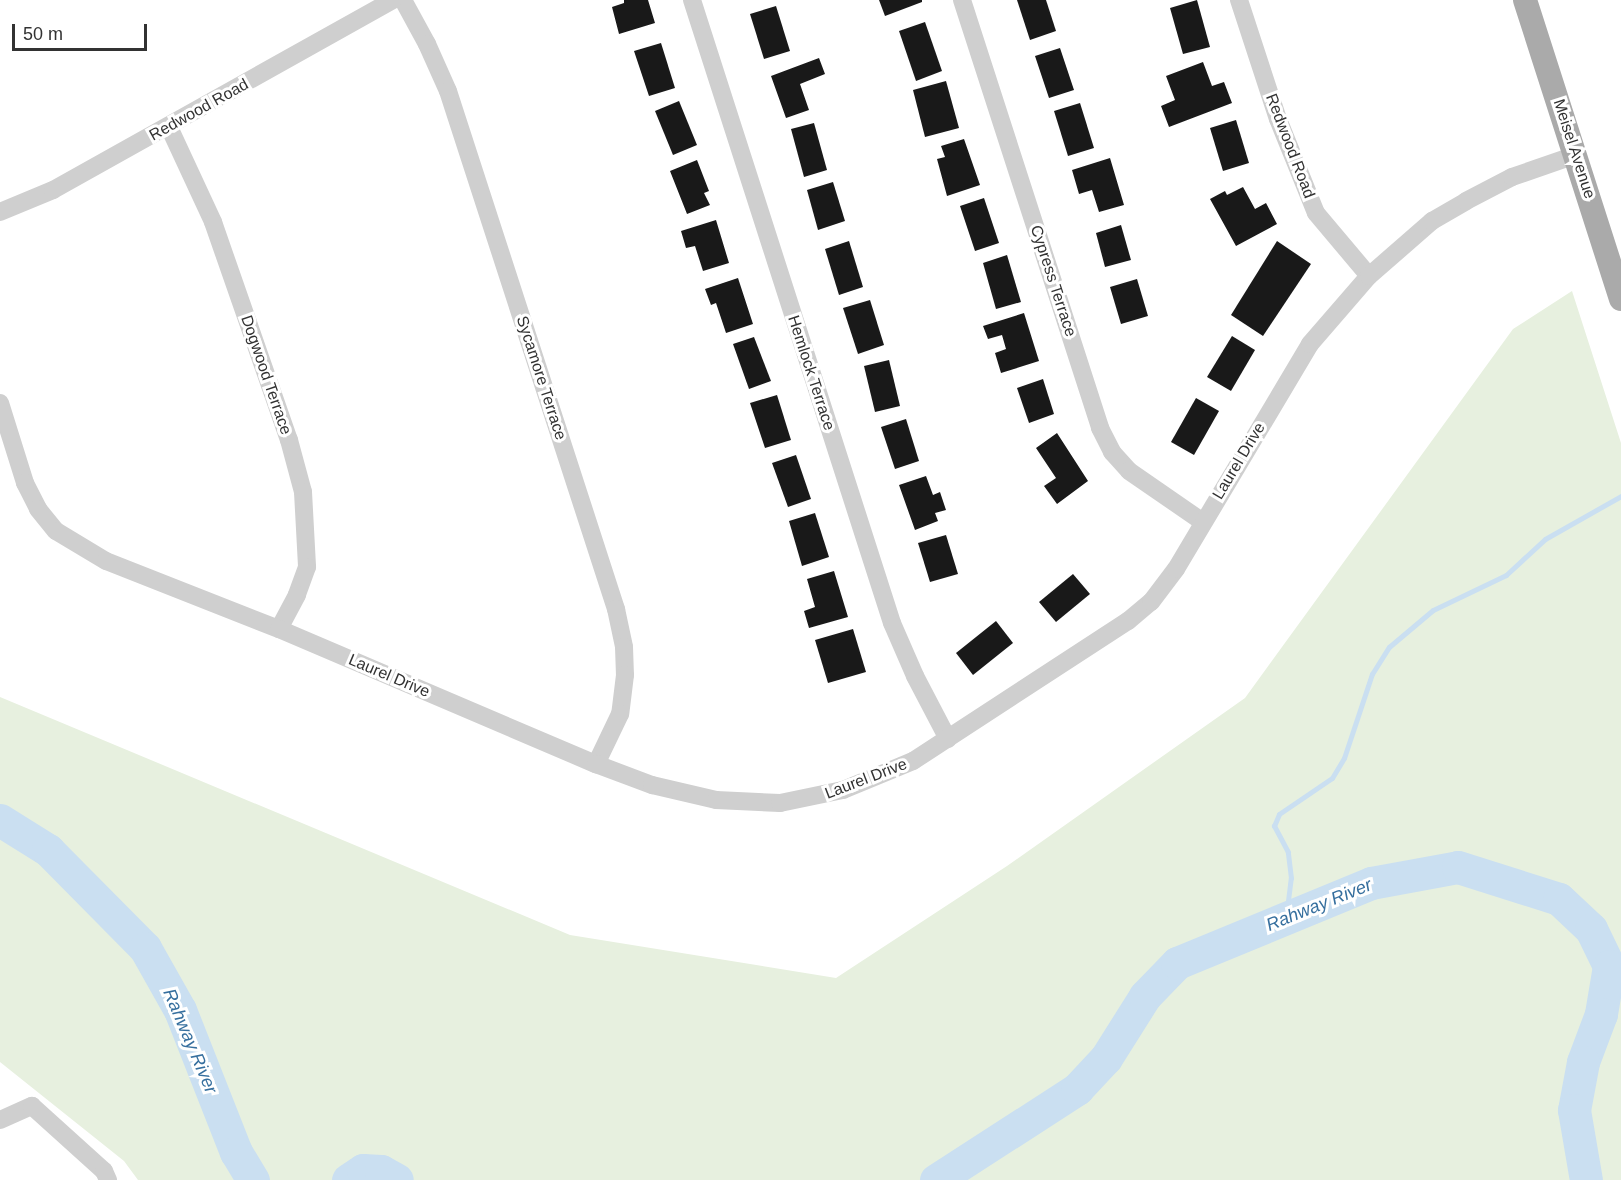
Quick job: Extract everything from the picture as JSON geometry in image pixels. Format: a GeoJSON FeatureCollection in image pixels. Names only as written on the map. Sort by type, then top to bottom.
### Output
{"type":"FeatureCollection","features":[{"type":"Feature","properties":{"kind":"main road","name":"Meisel Avenue"},"geometry":{"type":"LineString","coordinates":[[1525,0],[1621,299]]}},
{"type":"Feature","properties":{"kind":"street","name":"Redwood Road"},"geometry":{"type":"LineString","coordinates":[[0,212],[53,190],[393,0]]}},
{"type":"Feature","properties":{"kind":"street","name":"Sycamore Terrace"},"geometry":{"type":"LineString","coordinates":[[403,0],[428,44],[448,91],[616,609],[624,647],[626,675],[620,714],[596,764]]}},
{"type":"Feature","properties":{"kind":"street","name":"Hemlock Terrace"},"geometry":{"type":"LineString","coordinates":[[692,0],[891,622],[915,676],[948,739]]}},
{"type":"Feature","properties":{"kind":"street","name":"Cypress Terrace"},"geometry":{"type":"LineString","coordinates":[[962,0],[1100,428],[1112,452],[1129,471],[1203,522]]}},
{"type":"Feature","properties":{"kind":"street","name":"Redwood Road"},"geometry":{"type":"LineString","coordinates":[[1239,0],[1278,119],[1316,213],[1369,276]]}},
{"type":"Feature","properties":{"kind":"street","name":"Dogwood Terrace"},"geometry":{"type":"LineString","coordinates":[[169,127],[213,222],[289,440],[303,492],[307,567],[297,595],[279,629]]}},
{"type":"Feature","properties":{"kind":"street","name":"Laurel Drive"},"geometry":{"type":"LineString","coordinates":[[0,403],[25,483],[38,509],[56,531],[106,561],[279,629],[596,764],[681,794],[752,804],[780,803],[843,790],[913,761],[1128,621],[1151,602],[1176,569],[1310,344],[1369,276],[1432,221],[1466,201],[1512,177],[1576,155]]}},
{"type":"Feature","properties":{"kind":"street"},"geometry":{"type":"LineString","coordinates":[[0,1120],[32,1106],[104,1171],[108,1180]]}},
{"type":"Feature","properties":{"kind":"green space"},"geometry":{"type":"Polygon","coordinates":[[[1572,291],[1621,443],[1621,1180],[138,1180],[124,1161],[0,1062],[0,697],[570,935],[836,978],[1007,866],[1245,698],[1513,329],[1572,291]]]}},
{"type":"Feature","properties":{"kind":"building"},"geometry":{"type":"Polygon","coordinates":[[[624,0],[648,0],[655,23],[619,34],[612,7],[624,3],[624,0]]]}},
{"type":"Feature","properties":{"kind":"building"},"geometry":{"type":"Polygon","coordinates":[[[879,0],[922,0],[922,2],[885,16],[879,0]]]}},
{"type":"Feature","properties":{"kind":"building"},"geometry":{"type":"Polygon","coordinates":[[[1017,0],[1046,0],[1056,31],[1030,40],[1017,0]]]}},
{"type":"Feature","properties":{"kind":"building"},"geometry":{"type":"Polygon","coordinates":[[[1197,0],[1210,47],[1183,54],[1170,8],[1197,0]]]}},
{"type":"Feature","properties":{"kind":"building"},"geometry":{"type":"Polygon","coordinates":[[[776,6],[790,51],[764,59],[750,14],[776,6]]]}},
{"type":"Feature","properties":{"kind":"building"},"geometry":{"type":"Polygon","coordinates":[[[925,22],[942,71],[916,81],[899,31],[925,22]]]}},
{"type":"Feature","properties":{"kind":"building"},"geometry":{"type":"Polygon","coordinates":[[[661,43],[675,88],[649,96],[634,51],[661,43]]]}},
{"type":"Feature","properties":{"kind":"building"},"geometry":{"type":"Polygon","coordinates":[[[1060,48],[1074,90],[1049,98],[1035,56],[1060,48]]]}},
{"type":"Feature","properties":{"kind":"building"},"geometry":{"type":"Polygon","coordinates":[[[819,58],[825,74],[800,84],[809,110],[786,118],[771,76],[819,58]]]}},
{"type":"Feature","properties":{"kind":"building"},"geometry":{"type":"Polygon","coordinates":[[[1203,62],[1212,86],[1224,82],[1232,103],[1169,127],[1161,106],[1175,100],[1166,76],[1203,62]]]}},
{"type":"Feature","properties":{"kind":"building"},"geometry":{"type":"Polygon","coordinates":[[[946,81],[959,128],[925,137],[913,90],[946,81]]]}},
{"type":"Feature","properties":{"kind":"building"},"geometry":{"type":"Polygon","coordinates":[[[679,101],[697,145],[673,155],[655,111],[679,101]]]}},
{"type":"Feature","properties":{"kind":"building"},"geometry":{"type":"Polygon","coordinates":[[[1080,103],[1094,148],[1068,156],[1054,111],[1080,103]]]}},
{"type":"Feature","properties":{"kind":"building"},"geometry":{"type":"Polygon","coordinates":[[[1236,120],[1249,163],[1223,171],[1210,128],[1236,120]]]}},
{"type":"Feature","properties":{"kind":"building"},"geometry":{"type":"Polygon","coordinates":[[[814,123],[827,170],[804,177],[791,129],[814,123]]]}},
{"type":"Feature","properties":{"kind":"building"},"geometry":{"type":"Polygon","coordinates":[[[964,139],[980,185],[947,196],[937,159],[945,157],[941,146],[964,139]]]}},
{"type":"Feature","properties":{"kind":"building"},"geometry":{"type":"Polygon","coordinates":[[[1110,158],[1124,205],[1099,212],[1092,190],[1079,194],[1072,170],[1110,158]]]}},
{"type":"Feature","properties":{"kind":"building"},"geometry":{"type":"Polygon","coordinates":[[[697,160],[709,191],[704,193],[710,205],[687,214],[670,171],[697,160]]]}},
{"type":"Feature","properties":{"kind":"building"},"geometry":{"type":"Polygon","coordinates":[[[833,182],[845,221],[818,230],[807,190],[833,182]]]}},
{"type":"Feature","properties":{"kind":"building"},"geometry":{"type":"Polygon","coordinates":[[[1243,187],[1255,209],[1266,203],[1277,224],[1236,246],[1210,199],[1225,191],[1227,195],[1243,187]]]}},
{"type":"Feature","properties":{"kind":"building"},"geometry":{"type":"Polygon","coordinates":[[[984,198],[999,243],[975,251],[960,206],[984,198]]]}},
{"type":"Feature","properties":{"kind":"building"},"geometry":{"type":"Polygon","coordinates":[[[716,220],[729,263],[703,271],[695,246],[686,248],[681,231],[716,220]]]}},
{"type":"Feature","properties":{"kind":"building"},"geometry":{"type":"Polygon","coordinates":[[[1121,225],[1131,260],[1105,267],[1096,233],[1121,225]]]}},
{"type":"Feature","properties":{"kind":"building"},"geometry":{"type":"Polygon","coordinates":[[[849,241],[863,287],[839,295],[825,249],[849,241]]]}},
{"type":"Feature","properties":{"kind":"building"},"geometry":{"type":"Polygon","coordinates":[[[1277,241],[1311,264],[1263,336],[1231,315],[1277,241]]]}},
{"type":"Feature","properties":{"kind":"building"},"geometry":{"type":"Polygon","coordinates":[[[1007,255],[1021,302],[996,309],[983,263],[1007,255]]]}},
{"type":"Feature","properties":{"kind":"building"},"geometry":{"type":"Polygon","coordinates":[[[738,278],[753,324],[726,333],[716,303],[711,305],[705,289],[738,278]]]}},
{"type":"Feature","properties":{"kind":"building"},"geometry":{"type":"Polygon","coordinates":[[[1137,279],[1148,316],[1121,324],[1110,287],[1137,279]]]}},
{"type":"Feature","properties":{"kind":"building"},"geometry":{"type":"Polygon","coordinates":[[[870,300],[884,345],[858,354],[843,308],[870,300]]]}},
{"type":"Feature","properties":{"kind":"building"},"geometry":{"type":"Polygon","coordinates":[[[1024,313],[1039,361],[1001,373],[995,353],[1006,349],[1002,335],[988,339],[983,326],[1024,313]]]}},
{"type":"Feature","properties":{"kind":"building"},"geometry":{"type":"Polygon","coordinates":[[[1232,336],[1255,350],[1231,391],[1207,377],[1232,336]]]}},
{"type":"Feature","properties":{"kind":"building"},"geometry":{"type":"Polygon","coordinates":[[[754,337],[771,381],[749,389],[733,344],[754,337]]]}},
{"type":"Feature","properties":{"kind":"building"},"geometry":{"type":"Polygon","coordinates":[[[889,360],[900,406],[875,412],[864,366],[889,360]]]}},
{"type":"Feature","properties":{"kind":"building"},"geometry":{"type":"Polygon","coordinates":[[[1043,379],[1054,414],[1029,423],[1017,388],[1043,379]]]}},
{"type":"Feature","properties":{"kind":"building"},"geometry":{"type":"Polygon","coordinates":[[[777,395],[791,440],[765,448],[750,403],[777,395]]]}},
{"type":"Feature","properties":{"kind":"building"},"geometry":{"type":"Polygon","coordinates":[[[1196,398],[1219,411],[1194,455],[1171,442],[1196,398]]]}},
{"type":"Feature","properties":{"kind":"building"},"geometry":{"type":"Polygon","coordinates":[[[906,419],[919,461],[895,469],[881,427],[906,419]]]}},
{"type":"Feature","properties":{"kind":"building"},"geometry":{"type":"Polygon","coordinates":[[[1057,433],[1088,481],[1057,504],[1044,486],[1056,478],[1036,448],[1057,433]]]}},
{"type":"Feature","properties":{"kind":"building"},"geometry":{"type":"Polygon","coordinates":[[[796,455],[811,499],[788,507],[772,463],[796,455]]]}},
{"type":"Feature","properties":{"kind":"building"},"geometry":{"type":"Polygon","coordinates":[[[926,476],[933,495],[940,492],[946,510],[935,513],[938,521],[915,530],[899,485],[926,476]]]}},
{"type":"Feature","properties":{"kind":"building"},"geometry":{"type":"Polygon","coordinates":[[[815,513],[829,557],[802,566],[789,521],[815,513]]]}},
{"type":"Feature","properties":{"kind":"building"},"geometry":{"type":"Polygon","coordinates":[[[946,535],[958,574],[930,582],[918,543],[946,535]]]}},
{"type":"Feature","properties":{"kind":"building"},"geometry":{"type":"Polygon","coordinates":[[[834,571],[848,617],[809,628],[804,611],[815,607],[807,579],[834,571]]]}},
{"type":"Feature","properties":{"kind":"building"},"geometry":{"type":"Polygon","coordinates":[[[1073,574],[1090,594],[1056,622],[1039,602],[1073,574]]]}},
{"type":"Feature","properties":{"kind":"building"},"geometry":{"type":"Polygon","coordinates":[[[996,621],[1013,643],[973,675],[956,653],[996,621]]]}},
{"type":"Feature","properties":{"kind":"building"},"geometry":{"type":"Polygon","coordinates":[[[853,629],[866,672],[828,683],[815,640],[853,629]]]}},
{"type":"Feature","properties":{"kind":"waterway"},"geometry":{"type":"LineString","coordinates":[[1286,917],[1291,878],[1288,852],[1274,826],[1279,814],[1332,778],[1344,758],[1372,674],[1389,647],[1433,610],[1506,575],[1545,539],[1621,496]]}},
{"type":"Feature","properties":{"kind":"waterway","name":"Rahway River"},"geometry":{"type":"LineString","coordinates":[[0,820],[48,850],[145,948],[180,1010],[236,1152],[253,1180]]}},
{"type":"Feature","properties":{"kind":"waterway","name":"Rahway River"},"geometry":{"type":"LineString","coordinates":[[936,1180],[1077,1089],[1106,1058],[1145,996],[1177,963],[1371,883],[1458,867],[1559,899],[1591,929],[1609,966],[1601,1014],[1583,1062],[1574,1110],[1586,1180]]}},
{"type":"Feature","properties":{"kind":"waterway","name":"Rahway River"},"geometry":{"type":"LineString","coordinates":[[348,1180],[363,1170],[381,1171],[397,1180]]}}]}
